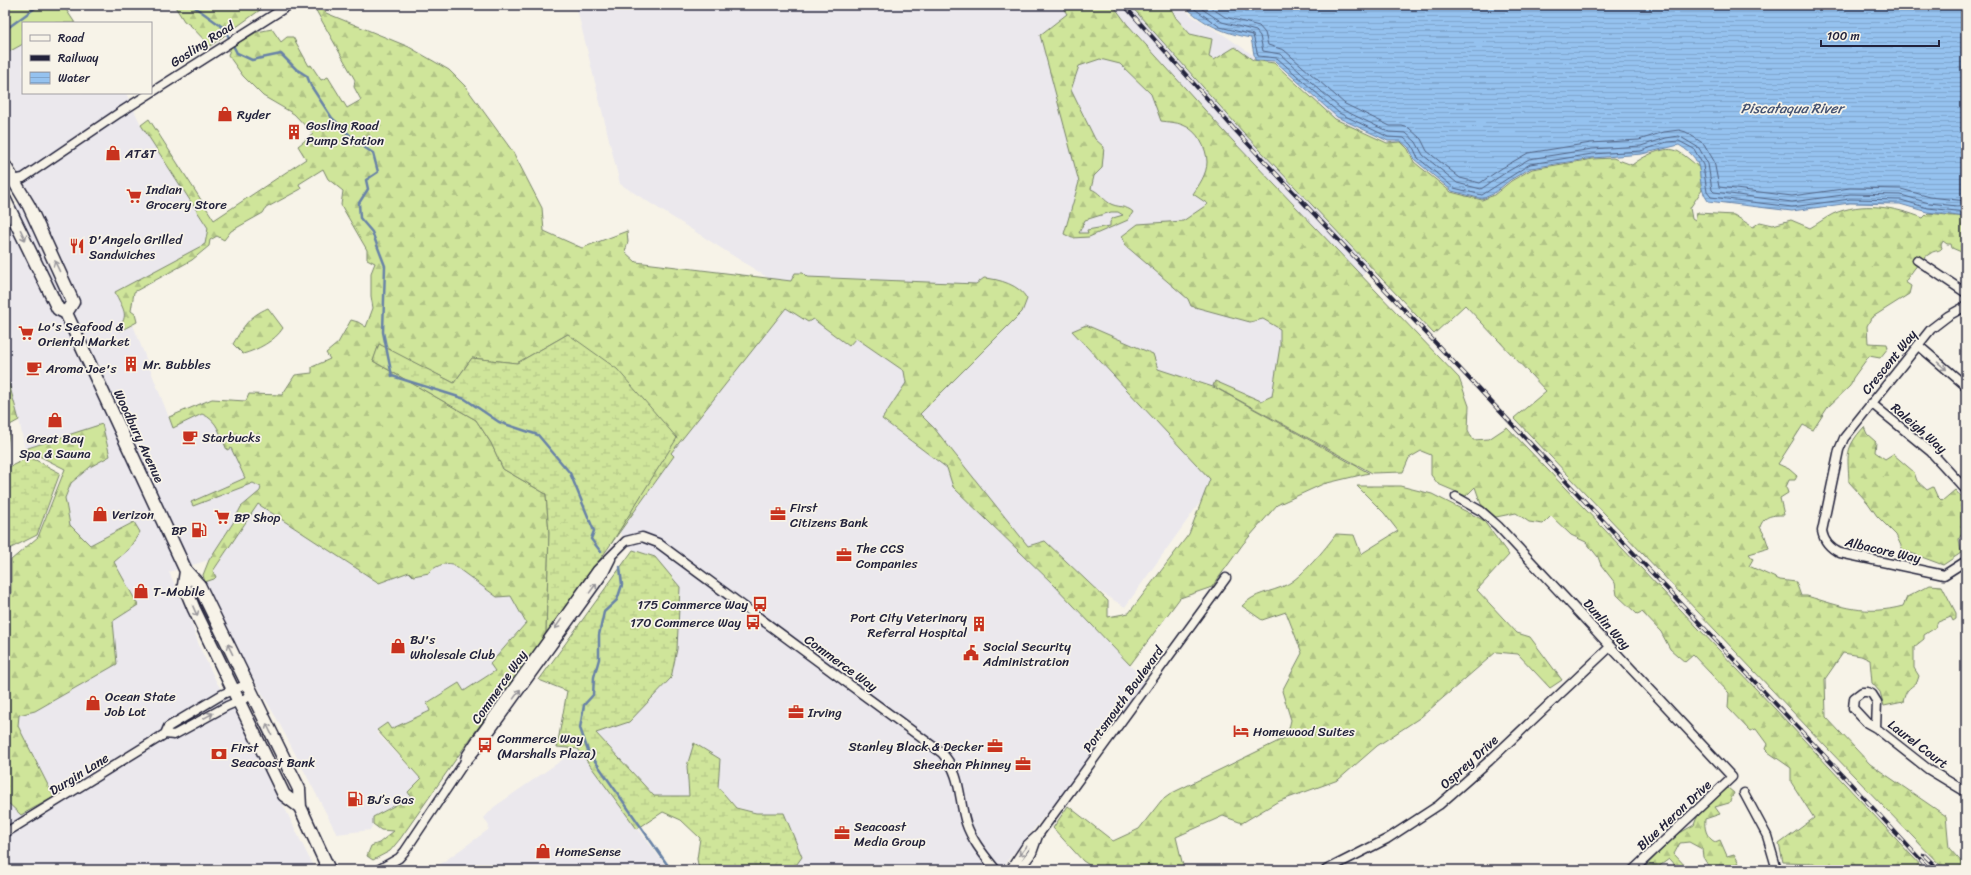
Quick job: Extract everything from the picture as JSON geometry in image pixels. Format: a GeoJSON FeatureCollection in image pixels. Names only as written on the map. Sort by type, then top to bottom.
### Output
{"type":"FeatureCollection","features":[{"type":"Feature","properties":{"kind":"main road"},"geometry":{"type":"LineString","coordinates":[[5,166],[41,230],[73,302],[66,313]]}},
{"type":"Feature","properties":{"kind":"main road","name":"Gosling Road"},"geometry":{"type":"LineString","coordinates":[[5,199],[15,183]]}},
{"type":"Feature","properties":{"kind":"main road","name":"Woodbury Avenue"},"geometry":{"type":"LineString","coordinates":[[5,199],[58,309],[66,313],[186,571],[199,585],[299,789],[300,807],[329,870]]}},
{"type":"Feature","properties":{"kind":"main road","name":"Woodbury Avenue"},"geometry":{"type":"LineString","coordinates":[[186,571],[184,585],[206,636],[284,795],[300,807]]}},
{"type":"Feature","properties":{"kind":"street","name":"Gosling Road"},"geometry":{"type":"LineString","coordinates":[[152,94],[289,5]]}},
{"type":"Feature","properties":{"kind":"street","name":"Gosling Road"},"geometry":{"type":"LineString","coordinates":[[15,183],[151,94]]}},
{"type":"Feature","properties":{"kind":"street"},"geometry":{"type":"LineString","coordinates":[[1917,260],[1966,293]]}},
{"type":"Feature","properties":{"kind":"street","name":"Crescent Way"},"geometry":{"type":"LineString","coordinates":[[1841,444],[1871,403],[1938,322],[1966,306]]}},
{"type":"Feature","properties":{"kind":"street"},"geometry":{"type":"LineString","coordinates":[[1918,345],[1966,386]]}},
{"type":"Feature","properties":{"kind":"street","name":"Raleigh Way"},"geometry":{"type":"LineString","coordinates":[[1871,403],[1931,452],[1966,490]]}},
{"type":"Feature","properties":{"kind":"street","name":"Albacore Way"},"geometry":{"type":"LineString","coordinates":[[1841,444],[1822,526],[1823,536],[1828,545],[1840,553],[1944,575],[1966,561]]}},
{"type":"Feature","properties":{"kind":"street","name":"Dunlin Way"},"geometry":{"type":"LineString","coordinates":[[1456,497],[1481,511],[1498,526],[1732,777]]}},
{"type":"Feature","properties":{"kind":"street","name":"Commerce Way"},"geometry":{"type":"LineString","coordinates":[[378,870],[399,858],[405,851],[464,763],[466,756],[479,736],[597,570],[626,541],[637,538],[647,538],[658,543],[937,748],[947,759],[957,777],[969,830],[980,849],[996,870]]}},
{"type":"Feature","properties":{"kind":"street","name":"Portsmouth Boulevard"},"geometry":{"type":"LineString","coordinates":[[1010,870],[1026,846],[1039,834],[1226,578]]}},
{"type":"Feature","properties":{"kind":"street","name":"Osprey Drive"},"geometry":{"type":"LineString","coordinates":[[1326,870],[1387,839],[1439,805],[1489,761],[1610,647]]}},
{"type":"Feature","properties":{"kind":"street","name":"Durgin Lane"},"geometry":{"type":"LineString","coordinates":[[5,833],[165,734],[168,727],[236,695],[250,690]]}},
{"type":"Feature","properties":{"kind":"street","name":"Durgin Lane"},"geometry":{"type":"LineString","coordinates":[[165,734],[174,735],[236,695],[250,690]]}},
{"type":"Feature","properties":{"kind":"street","name":"Laurel Court"},"geometry":{"type":"LineString","coordinates":[[1876,728],[1928,769],[1966,792]]}},
{"type":"Feature","properties":{"kind":"street","name":"Blue Heron Drive"},"geometry":{"type":"LineString","coordinates":[[1633,870],[1732,777]]}},
{"type":"Feature","properties":{"kind":"street"},"geometry":{"type":"LineString","coordinates":[[1744,793],[1768,836],[1777,870]]}},
{"type":"Feature","properties":{"kind":"street","name":"Portsmouth Boulevard"},"geometry":{"type":"LineString","coordinates":[[1019,870],[1032,853],[1039,834]]}},
{"type":"Feature","properties":{"kind":"shaded area"},"geometry":{"type":"Polygon","coordinates":[[[576,5],[1180,5],[1192,16],[1224,35],[1432,179],[1125,607],[1025,546],[909,413],[929,380],[620,184],[576,5]]]}},
{"type":"Feature","properties":{"kind":"shaded area"},"geometry":{"type":"Polygon","coordinates":[[[22,45],[22,94],[126,94],[141,125],[208,228],[205,244],[115,292],[126,315],[124,322],[118,329],[120,331],[133,325],[173,428],[202,414],[211,418],[217,425],[227,449],[231,447],[245,478],[192,502],[253,483],[261,487],[260,491],[241,507],[233,523],[209,560],[169,572],[189,616],[200,648],[217,683],[242,720],[315,870],[5,870],[5,800],[7,804],[54,797],[18,726],[19,715],[35,711],[117,664],[113,621],[138,605],[114,562],[128,550],[133,522],[90,545],[70,525],[65,498],[71,483],[90,467],[110,456],[102,424],[25,449],[19,420],[5,369],[5,211],[32,197],[5,149],[5,54],[22,45]]]}},
{"type":"Feature","properties":{"kind":"shaded area"},"geometry":{"type":"Polygon","coordinates":[[[786,308],[808,322],[813,319],[849,346],[856,338],[905,371],[906,383],[882,419],[947,468],[953,487],[1054,585],[1145,681],[1066,790],[1008,860],[1002,870],[783,870],[786,866],[784,813],[756,813],[736,807],[718,787],[687,766],[689,796],[654,796],[596,733],[629,722],[655,557],[633,550],[619,532],[674,456],[670,453],[786,308]]]}},
{"type":"Feature","properties":{"kind":"shaded area"},"geometry":{"type":"Polygon","coordinates":[[[258,504],[379,583],[409,572],[413,576],[429,573],[431,570],[446,563],[452,564],[497,597],[511,596],[526,623],[490,664],[495,671],[464,691],[459,683],[427,703],[430,711],[391,729],[383,725],[377,730],[377,733],[421,779],[408,791],[411,797],[373,817],[373,824],[370,830],[337,834],[277,719],[233,645],[205,582],[214,579],[213,572],[258,504]]]}},
{"type":"Feature","properties":{"kind":"shaded area"},"geometry":{"type":"Polygon","coordinates":[[[578,749],[669,870],[432,870],[488,830],[489,826],[484,818],[494,807],[578,749]]]}},
{"type":"Feature","properties":{"kind":"green space"},"geometry":{"type":"Polygon","coordinates":[[[5,5],[63,5],[74,22],[22,22],[22,45],[5,54],[5,5]]]}},
{"type":"Feature","properties":{"kind":"green space"},"geometry":{"type":"Polygon","coordinates":[[[174,5],[267,5],[210,46],[190,25],[184,21],[174,5]]]}},
{"type":"Feature","properties":{"kind":"green space"},"geometry":{"type":"Polygon","coordinates":[[[313,5],[319,5],[326,13],[409,47],[449,70],[465,86],[513,152],[542,208],[544,231],[582,248],[627,231],[628,242],[625,252],[636,262],[791,281],[795,273],[803,273],[807,277],[976,284],[984,278],[1002,281],[1014,286],[1024,294],[1027,299],[1022,312],[920,414],[934,428],[1028,546],[1045,541],[1108,601],[1108,617],[1129,613],[1189,534],[1210,479],[1072,331],[1086,325],[1153,354],[1158,369],[1216,388],[1369,473],[1323,484],[1277,505],[1243,544],[1212,587],[1180,598],[1130,665],[1054,585],[953,487],[947,468],[882,419],[906,383],[904,371],[856,338],[849,346],[813,319],[808,322],[786,308],[671,453],[674,456],[611,544],[676,438],[568,334],[517,363],[472,358],[454,383],[379,345],[373,361],[476,420],[491,443],[503,469],[546,494],[549,533],[546,635],[475,732],[400,839],[390,851],[373,860],[367,856],[371,846],[379,843],[394,831],[381,830],[373,824],[373,817],[411,797],[408,792],[421,779],[377,730],[387,723],[391,729],[430,711],[427,703],[459,683],[464,691],[495,671],[490,664],[526,623],[511,596],[497,597],[452,564],[443,564],[436,567],[429,573],[413,576],[409,572],[379,583],[258,504],[213,571],[216,577],[205,582],[203,575],[209,560],[233,523],[241,507],[260,491],[261,487],[253,483],[193,506],[191,502],[245,478],[231,448],[227,450],[218,429],[212,420],[202,414],[173,428],[169,417],[212,399],[246,401],[249,394],[282,395],[295,375],[312,373],[312,367],[330,359],[326,353],[338,343],[351,320],[366,327],[373,308],[371,296],[371,273],[375,263],[367,259],[367,250],[341,205],[343,191],[328,179],[323,169],[299,184],[301,189],[266,208],[263,213],[231,231],[224,240],[217,236],[210,240],[209,246],[192,260],[134,292],[131,311],[135,314],[137,322],[120,331],[117,329],[124,320],[124,311],[115,292],[205,244],[208,228],[141,125],[149,119],[214,220],[306,159],[298,146],[313,134],[294,114],[263,96],[243,76],[228,55],[231,47],[257,32],[272,29],[281,42],[287,37],[293,37],[309,66],[311,65],[321,80],[328,77],[347,108],[361,100],[354,87],[355,80],[313,5]]]}},
{"type":"Feature","properties":{"kind":"green space"},"geometry":{"type":"Polygon","coordinates":[[[1061,5],[1113,5],[1127,24],[1233,141],[1459,378],[1469,406],[1468,430],[1473,440],[1489,439],[1507,427],[1776,710],[1925,870],[1821,870],[1814,863],[1783,862],[1779,844],[1814,818],[1791,782],[1791,768],[1768,752],[1765,749],[1767,744],[1756,729],[1750,731],[1728,708],[1729,693],[1693,655],[1685,662],[1670,649],[1661,632],[1642,612],[1637,614],[1617,595],[1615,583],[1586,542],[1571,535],[1551,516],[1543,524],[1529,522],[1516,513],[1496,517],[1481,504],[1475,487],[1466,496],[1438,484],[1431,475],[1431,455],[1421,451],[1409,458],[1403,472],[1372,473],[1213,386],[1215,381],[1261,401],[1272,396],[1280,346],[1280,329],[1263,319],[1250,322],[1191,306],[1188,299],[1126,246],[1122,236],[1138,224],[1183,221],[1208,204],[1193,194],[1204,175],[1207,166],[1207,157],[1203,145],[1197,135],[1188,127],[1161,121],[1151,94],[1120,64],[1100,59],[1079,66],[1071,90],[1095,139],[1104,147],[1102,168],[1094,176],[1091,189],[1109,203],[1115,206],[1127,208],[1133,212],[1128,220],[1089,237],[1072,238],[1064,234],[1079,182],[1040,35],[1067,14],[1061,5]],[[1111,212],[1085,220],[1079,233],[1088,233],[1087,230],[1110,226],[1110,222],[1113,218],[1123,215],[1118,212],[1111,212]]]}},
{"type":"Feature","properties":{"kind":"green space"},"geometry":{"type":"Polygon","coordinates":[[[1130,5],[1170,6],[1176,18],[1190,34],[1212,39],[1209,57],[1214,60],[1235,47],[1253,60],[1274,63],[1335,119],[1387,143],[1401,142],[1408,149],[1414,162],[1451,192],[1482,200],[1494,195],[1511,181],[1532,169],[1593,159],[1613,158],[1632,165],[1654,152],[1661,150],[1674,150],[1684,155],[1699,167],[1702,190],[1690,208],[1692,219],[1695,221],[1697,213],[1734,215],[1753,227],[1760,222],[1773,225],[1791,220],[1810,228],[1833,214],[1844,210],[1867,207],[1890,208],[1923,218],[1928,213],[1966,217],[1966,254],[1952,248],[1951,244],[1947,244],[1943,241],[1941,249],[1931,253],[1920,262],[1905,282],[1911,286],[1909,294],[1871,318],[1867,326],[1868,343],[1887,344],[1888,348],[1880,358],[1869,356],[1853,378],[1850,386],[1828,407],[1813,430],[1803,425],[1778,464],[1789,469],[1797,476],[1795,480],[1789,480],[1786,487],[1788,493],[1780,498],[1784,515],[1769,516],[1764,520],[1760,527],[1769,548],[1749,554],[1753,559],[1749,566],[1780,580],[1796,582],[1801,596],[1807,596],[1854,609],[1877,610],[1903,606],[1907,597],[1930,585],[1942,586],[1956,613],[1956,619],[1953,621],[1951,617],[1938,622],[1935,628],[1924,635],[1924,639],[1914,647],[1914,668],[1919,676],[1917,682],[1906,692],[1903,702],[1884,706],[1880,692],[1872,683],[1870,660],[1861,656],[1843,653],[1825,679],[1826,717],[1870,764],[1946,816],[1949,848],[1966,867],[1966,870],[1945,870],[1942,867],[1514,418],[1546,391],[1465,305],[1434,334],[1243,132],[1130,5]]]}},
{"type":"Feature","properties":{"kind":"green space"},"geometry":{"type":"Polygon","coordinates":[[[268,308],[283,328],[280,333],[265,344],[243,354],[233,344],[251,319],[261,311],[268,308]]]}},
{"type":"Feature","properties":{"kind":"green space"},"geometry":{"type":"Polygon","coordinates":[[[568,334],[617,369],[677,438],[611,544],[546,635],[549,533],[546,494],[503,469],[491,443],[476,420],[373,361],[379,344],[454,383],[472,358],[517,363],[568,334]]]}},
{"type":"Feature","properties":{"kind":"green space"},"geometry":{"type":"Polygon","coordinates":[[[5,369],[19,420],[10,425],[5,459],[5,408],[9,402],[5,392],[5,369]]]}},
{"type":"Feature","properties":{"kind":"green space"},"geometry":{"type":"Polygon","coordinates":[[[102,424],[110,456],[90,467],[71,483],[65,498],[70,525],[90,545],[134,522],[140,532],[128,550],[114,562],[138,605],[113,621],[117,664],[35,711],[19,715],[18,726],[54,797],[21,815],[5,800],[5,598],[11,595],[11,560],[38,537],[65,469],[25,449],[102,424]]]}},
{"type":"Feature","properties":{"kind":"green space"},"geometry":{"type":"Polygon","coordinates":[[[1864,427],[1867,434],[1876,442],[1875,452],[1885,459],[1893,454],[1914,472],[1917,481],[1927,490],[1933,487],[1937,496],[1942,501],[1955,490],[1966,502],[1966,509],[1961,516],[1963,531],[1959,539],[1961,553],[1943,565],[1903,550],[1896,535],[1877,516],[1868,503],[1849,482],[1848,459],[1850,447],[1864,427]]]}},
{"type":"Feature","properties":{"kind":"green space"},"geometry":{"type":"Polygon","coordinates":[[[30,457],[60,473],[37,535],[5,551],[5,476],[8,474],[9,467],[30,457]]]}},
{"type":"Feature","properties":{"kind":"green space"},"geometry":{"type":"Polygon","coordinates":[[[1357,486],[1400,486],[1432,494],[1483,520],[1509,555],[1477,590],[1517,633],[1530,637],[1562,680],[1550,688],[1518,654],[1496,652],[1421,717],[1377,746],[1338,780],[1277,802],[1242,823],[1223,816],[1176,837],[1184,870],[1097,870],[1083,861],[1053,828],[1068,806],[1113,841],[1139,829],[1161,801],[1172,793],[1287,737],[1291,720],[1282,691],[1302,653],[1286,612],[1262,620],[1242,606],[1257,595],[1280,588],[1292,582],[1313,562],[1336,534],[1354,535],[1361,554],[1398,531],[1384,513],[1357,486]]]}},
{"type":"Feature","properties":{"kind":"green space"},"geometry":{"type":"Polygon","coordinates":[[[633,550],[655,557],[680,587],[677,649],[671,678],[629,722],[596,733],[654,796],[689,796],[687,766],[694,743],[720,759],[718,787],[736,808],[756,813],[784,813],[802,857],[794,868],[786,866],[783,870],[699,870],[697,859],[700,838],[681,820],[663,812],[637,829],[578,749],[557,747],[567,691],[539,680],[633,550]]]}},
{"type":"Feature","properties":{"kind":"green space"},"geometry":{"type":"Polygon","coordinates":[[[1728,788],[1734,793],[1729,803],[1715,807],[1720,814],[1705,819],[1705,826],[1706,832],[1712,840],[1715,842],[1720,840],[1727,856],[1734,854],[1739,863],[1733,864],[1734,870],[1711,870],[1703,857],[1702,849],[1689,842],[1680,843],[1674,854],[1689,870],[1679,870],[1669,859],[1654,870],[1642,870],[1676,835],[1694,825],[1703,809],[1728,788]]]}},
{"type":"Feature","properties":{"kind":"water","name":"Piscataqua River"},"geometry":{"type":"Polygon","coordinates":[[[1184,5],[1966,5],[1966,217],[1927,212],[1900,204],[1850,203],[1792,211],[1708,201],[1703,193],[1700,172],[1695,159],[1689,152],[1679,145],[1642,154],[1593,158],[1531,168],[1510,180],[1493,194],[1482,199],[1452,191],[1415,160],[1409,148],[1401,141],[1388,141],[1337,117],[1275,61],[1255,60],[1251,38],[1233,34],[1215,27],[1199,18],[1184,5]]]}},
{"type":"Feature","properties":{"kind":"waterway"},"geometry":{"type":"LineString","coordinates":[[5,30],[39,5]]}},
{"type":"Feature","properties":{"kind":"waterway"},"geometry":{"type":"LineString","coordinates":[[192,5],[224,28],[237,53],[252,60],[281,54],[296,69],[307,76],[311,86],[332,118],[359,144],[373,153],[378,172],[366,180],[368,189],[359,203],[360,218],[372,232],[385,266],[383,332],[392,376],[465,399],[499,422],[538,435],[570,473],[594,531],[591,539],[601,552]]}},
{"type":"Feature","properties":{"kind":"waterway"},"geometry":{"type":"LineString","coordinates":[[620,567],[622,585],[617,600],[604,612],[599,635],[599,659],[594,677],[593,695],[584,705],[580,728],[588,751],[671,870]]}},
{"type":"Feature","properties":{"kind":"railway"},"geometry":{"type":"LineString","coordinates":[[1124,5],[1235,130],[1851,784],[1930,870]]}},
{"type":"Feature","properties":{"kind":"railway"},"geometry":{"type":"LineString","coordinates":[[1924,855],[1939,870]]}},
{"type":"Feature","properties":{"kind":"place","name":"Ryder"},"geometry":{"type":"Point","coordinates":[225,114]}},
{"type":"Feature","properties":{"kind":"place","name":"Gosling Road Pump Station"},"geometry":{"type":"Point","coordinates":[294,132]}},
{"type":"Feature","properties":{"kind":"place","name":"AT&T"},"geometry":{"type":"Point","coordinates":[113,153]}},
{"type":"Feature","properties":{"kind":"place","name":"Indian Grocery Store"},"geometry":{"type":"Point","coordinates":[134,196]}},
{"type":"Feature","properties":{"kind":"place","name":"D'Angelo Grilled Sandwiches"},"geometry":{"type":"Point","coordinates":[77,246]}},
{"type":"Feature","properties":{"kind":"place","name":"Lo's Seafood & Oriental Market"},"geometry":{"type":"Point","coordinates":[26,333]}},
{"type":"Feature","properties":{"kind":"place","name":"Mr. Bubbles"},"geometry":{"type":"Point","coordinates":[131,364]}},
{"type":"Feature","properties":{"kind":"place","name":"Aroma Joe's"},"geometry":{"type":"Point","coordinates":[34,368]}},
{"type":"Feature","properties":{"kind":"place","name":"Great Bay Spa & Sauna"},"geometry":{"type":"Point","coordinates":[55,420]}},
{"type":"Feature","properties":{"kind":"place","name":"Starbucks"},"geometry":{"type":"Point","coordinates":[190,437]}},
{"type":"Feature","properties":{"kind":"place","name":"Verizon"},"geometry":{"type":"Point","coordinates":[100,514]}},
{"type":"Feature","properties":{"kind":"place","name":"First Citizens Bank"},"geometry":{"type":"Point","coordinates":[778,514]}},
{"type":"Feature","properties":{"kind":"place","name":"BP Shop"},"geometry":{"type":"Point","coordinates":[222,517]}},
{"type":"Feature","properties":{"kind":"place","name":"BP"},"geometry":{"type":"Point","coordinates":[199,530]}},
{"type":"Feature","properties":{"kind":"place","name":"The CCS Companies"},"geometry":{"type":"Point","coordinates":[844,555]}},
{"type":"Feature","properties":{"kind":"place","name":"T-Mobile"},"geometry":{"type":"Point","coordinates":[141,591]}},
{"type":"Feature","properties":{"kind":"place","name":"175 Commerce Way"},"geometry":{"type":"Point","coordinates":[760,604]}},
{"type":"Feature","properties":{"kind":"place","name":"170 Commerce Way"},"geometry":{"type":"Point","coordinates":[753,622]}},
{"type":"Feature","properties":{"kind":"place","name":"Port City Veterinary Referral Hospital"},"geometry":{"type":"Point","coordinates":[979,624]}},
{"type":"Feature","properties":{"kind":"place","name":"BJ's Wholesale Club"},"geometry":{"type":"Point","coordinates":[398,646]}},
{"type":"Feature","properties":{"kind":"place","name":"Social Security Administration"},"geometry":{"type":"Point","coordinates":[971,653]}},
{"type":"Feature","properties":{"kind":"place","name":"Ocean State Job Lot"},"geometry":{"type":"Point","coordinates":[93,703]}},
{"type":"Feature","properties":{"kind":"place","name":"Irving"},"geometry":{"type":"Point","coordinates":[796,712]}},
{"type":"Feature","properties":{"kind":"place","name":"Homewood Suites"},"geometry":{"type":"Point","coordinates":[1241,731]}},
{"type":"Feature","properties":{"kind":"place","name":"Commerce Way (Marshalls Plaza)"},"geometry":{"type":"Point","coordinates":[485,745]}},
{"type":"Feature","properties":{"kind":"place","name":"Stanley Black & Decker"},"geometry":{"type":"Point","coordinates":[995,746]}},
{"type":"Feature","properties":{"kind":"place","name":"First Seacoast Bank"},"geometry":{"type":"Point","coordinates":[219,754]}},
{"type":"Feature","properties":{"kind":"place","name":"Sheehan Phinney"},"geometry":{"type":"Point","coordinates":[1023,764]}},
{"type":"Feature","properties":{"kind":"place","name":"BJ’s Gas"},"geometry":{"type":"Point","coordinates":[355,799]}},
{"type":"Feature","properties":{"kind":"place","name":"Seacoast Media Group"},"geometry":{"type":"Point","coordinates":[842,833]}},
{"type":"Feature","properties":{"kind":"place","name":"HomeSense"},"geometry":{"type":"Point","coordinates":[543,851]}}]}
